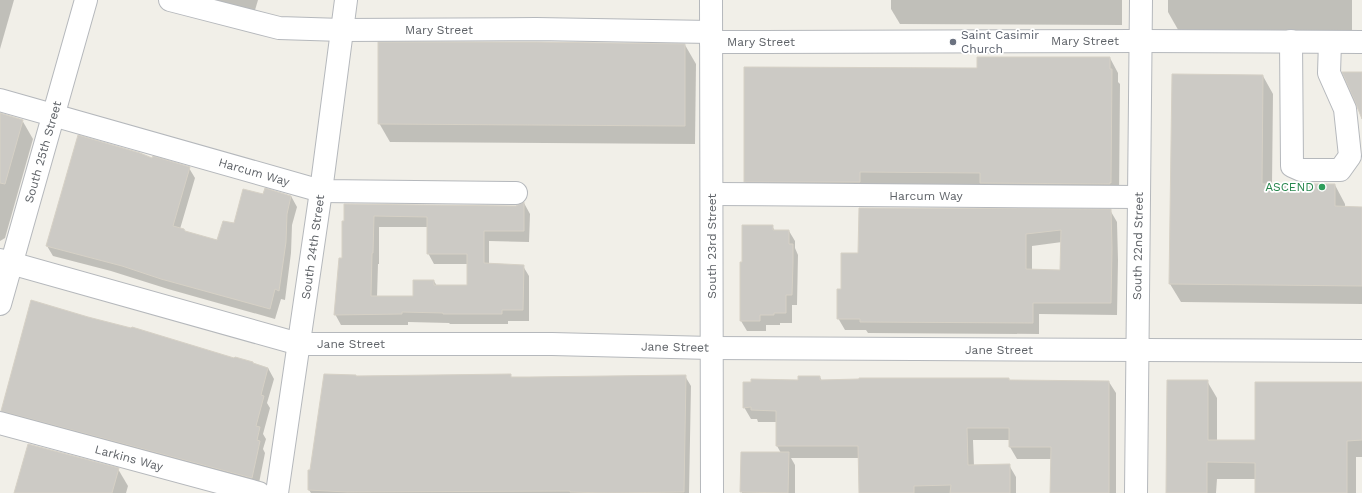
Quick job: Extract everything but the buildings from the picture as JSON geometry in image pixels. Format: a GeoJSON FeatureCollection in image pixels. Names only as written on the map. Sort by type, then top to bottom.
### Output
{"type":"FeatureCollection","features":[{"type":"Feature","properties":{"kind":"street","name":"South 25th Street"},"geometry":{"type":"LineString","coordinates":[[0,304],[6,261],[53,115],[86,0]]}},
{"type":"Feature","properties":{"kind":"street","name":"Mary Street"},"geometry":{"type":"LineString","coordinates":[[170,0],[279,28],[342,30],[536,30],[711,37],[1362,42]]}},
{"type":"Feature","properties":{"kind":"street","name":"South 24th Street"},"geometry":{"type":"LineString","coordinates":[[276,493],[321,191],[346,0]]}},
{"type":"Feature","properties":{"kind":"street","name":"South 23rd Street"},"geometry":{"type":"LineString","coordinates":[[711,0],[712,493]]}},
{"type":"Feature","properties":{"kind":"street","name":"South 22nd Street"},"geometry":{"type":"LineString","coordinates":[[1136,493],[1141,41],[1140,0]]}},
{"type":"Feature","properties":{"kind":"street"},"geometry":{"type":"LineString","coordinates":[[1291,41],[1292,166],[1302,170],[1340,170],[1350,156],[1345,109],[1329,73],[1330,42]]}},
{"type":"Feature","properties":{"kind":"street","name":"Harcum Way"},"geometry":{"type":"LineString","coordinates":[[0,100],[321,191],[516,193]]}},
{"type":"Feature","properties":{"kind":"street","name":"Harcum Way"},"geometry":{"type":"LineString","coordinates":[[712,194],[1139,197]]}},
{"type":"Feature","properties":{"kind":"street","name":"Jane Street"},"geometry":{"type":"LineString","coordinates":[[6,261],[299,344],[552,344],[711,348],[1362,351]]}},
{"type":"Feature","properties":{"kind":"street","name":"Larkins Way"},"geometry":{"type":"LineString","coordinates":[[0,423],[259,493]]}},
{"type":"Feature","properties":{"kind":"place","name":"Saint Casimir Church"},"geometry":{"type":"Point","coordinates":[953,42]}},
{"type":"Feature","properties":{"kind":"place","name":"ASCEND"},"geometry":{"type":"Point","coordinates":[1322,187]}}]}
